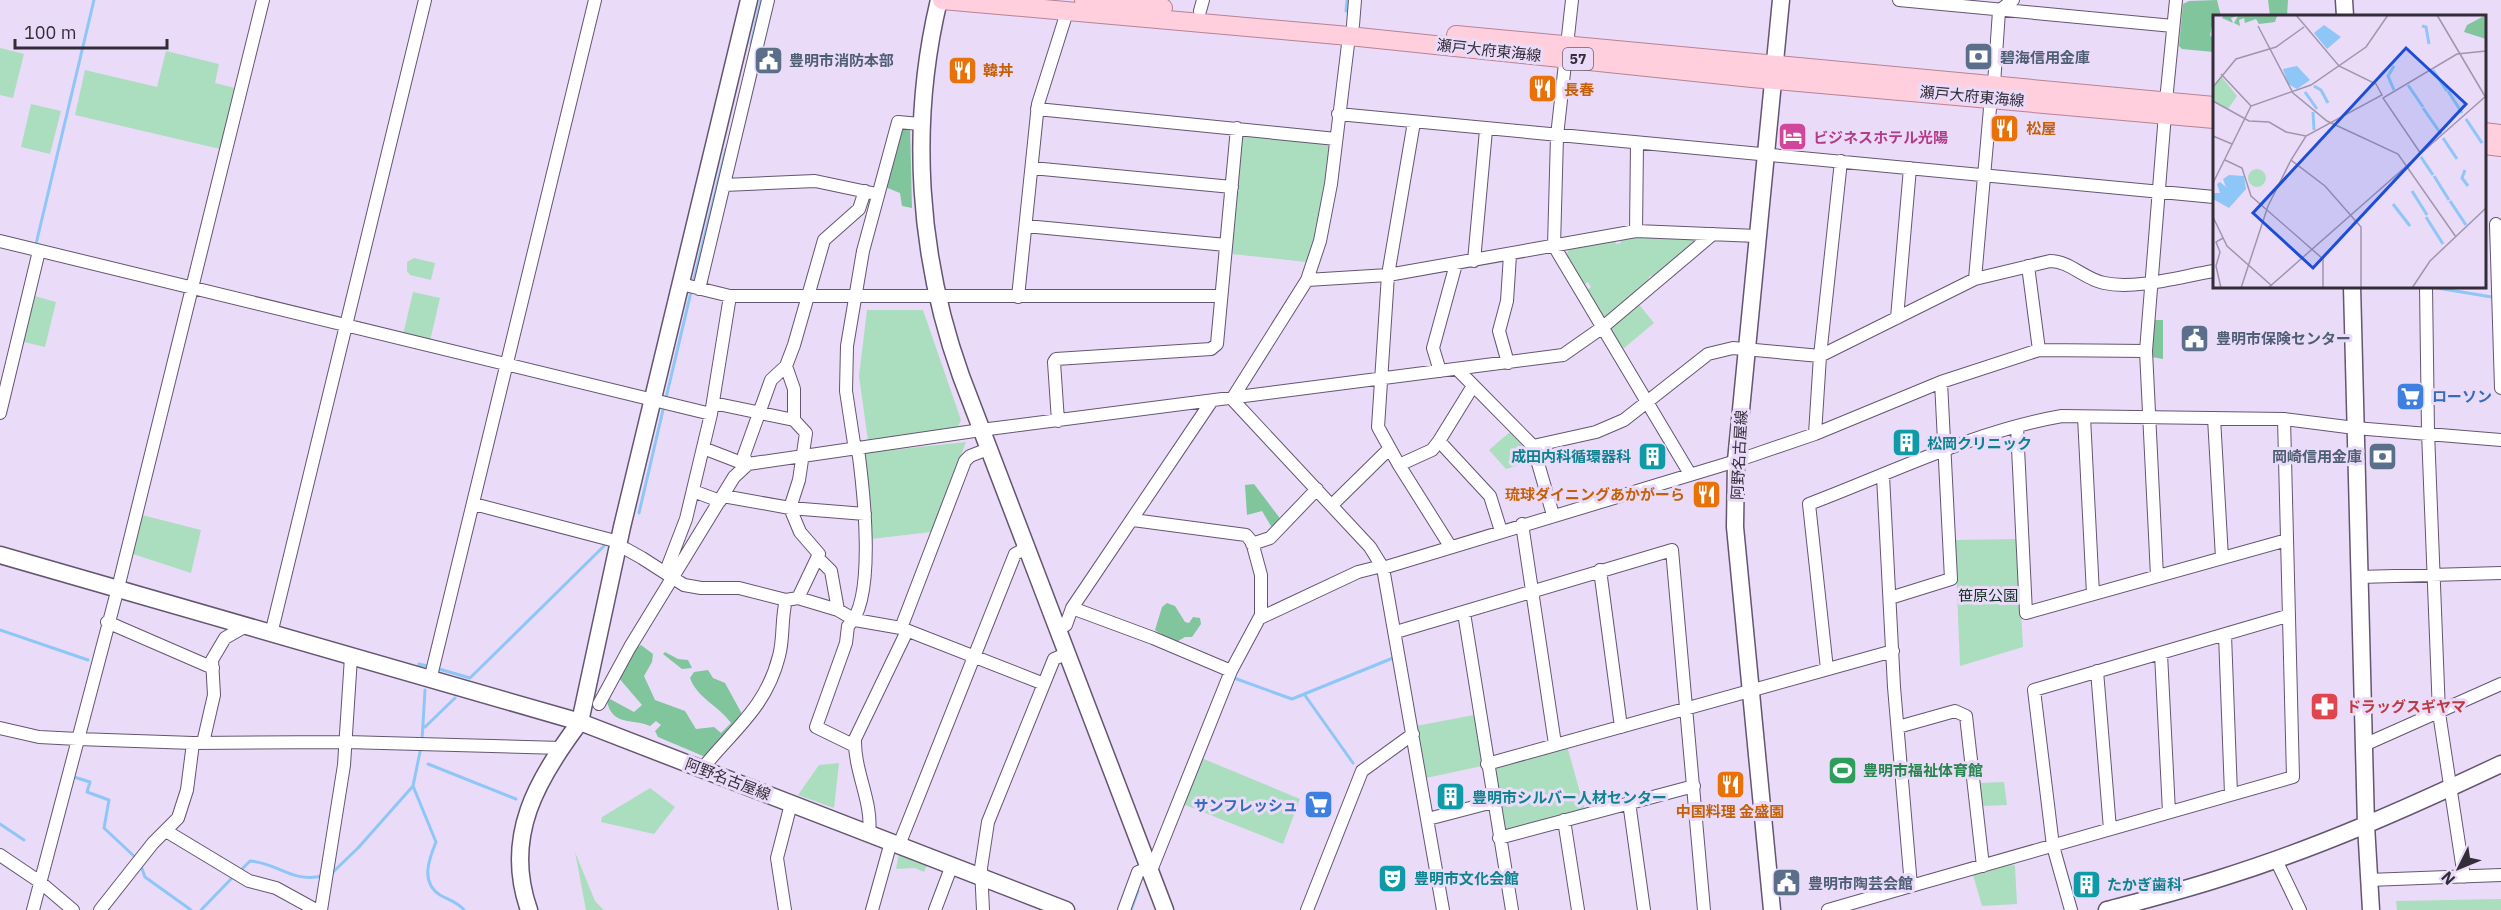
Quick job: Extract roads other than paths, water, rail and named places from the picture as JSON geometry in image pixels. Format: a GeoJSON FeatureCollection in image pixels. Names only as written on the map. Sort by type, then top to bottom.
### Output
{"type":"FeatureCollection","features":[{"type":"Feature","properties":{"kind":"main road","name":"瀬戸大府東海線"},"geometry":{"type":"LineString","coordinates":[[940,0],[1067,12],[1351,31],[2166,107],[2213,106]]}},
{"type":"Feature","properties":{"kind":"main road","name":"瀬戸大府東海線"},"geometry":{"type":"LineString","coordinates":[[1084,0],[1202,6],[1351,31]]}},
{"type":"Feature","properties":{"kind":"main road","name":"瀬戸大府東海線"},"geometry":{"type":"LineString","coordinates":[[2166,107],[2213,119]]}},
{"type":"Feature","properties":{"kind":"main road"},"geometry":{"type":"LineString","coordinates":[[2486,132],[2501,134]]}},
{"type":"Feature","properties":{"kind":"main road"},"geometry":{"type":"LineString","coordinates":[[2486,145],[2501,147]]}},
{"type":"Feature","properties":{"kind":"street"},"geometry":{"type":"LineString","coordinates":[[33,910],[107,622],[118,588],[263,0]]}},
{"type":"Feature","properties":{"kind":"street"},"geometry":{"type":"LineString","coordinates":[[271,634],[425,0]]}},
{"type":"Feature","properties":{"kind":"street"},"geometry":{"type":"LineString","coordinates":[[430,680],[595,0]]}},
{"type":"Feature","properties":{"kind":"street"},"geometry":{"type":"LineString","coordinates":[[530,910],[520,861],[522,838],[535,790],[580,722],[618,545],[748,0]]}},
{"type":"Feature","properties":{"kind":"street"},"geometry":{"type":"LineString","coordinates":[[699,289],[768,0]]}},
{"type":"Feature","properties":{"kind":"street"},"geometry":{"type":"LineString","coordinates":[[940,0],[932,32],[920,124],[926,232],[947,338],[1025,549],[1165,910]]}},
{"type":"Feature","properties":{"kind":"street"},"geometry":{"type":"LineString","coordinates":[[1232,399],[1307,280],[1320,241],[1355,0]]}},
{"type":"Feature","properties":{"kind":"street"},"geometry":{"type":"LineString","coordinates":[[1572,0],[1557,136],[1554,246],[1690,474]]}},
{"type":"Feature","properties":{"kind":"street","name":"阿野名古屋線"},"geometry":{"type":"LineString","coordinates":[[1772,910],[1735,527],[1736,461],[1781,0]]}},
{"type":"Feature","properties":{"kind":"street"},"geometry":{"type":"LineString","coordinates":[[1899,0],[2174,27]]}},
{"type":"Feature","properties":{"kind":"street"},"geometry":{"type":"LineString","coordinates":[[1999,10],[2013,0]]}},
{"type":"Feature","properties":{"kind":"street"},"geometry":{"type":"LineString","coordinates":[[2157,576],[2146,351],[2176,0]]}},
{"type":"Feature","properties":{"kind":"street"},"geometry":{"type":"LineString","coordinates":[[2344,0],[2345,15]]}},
{"type":"Feature","properties":{"kind":"street"},"geometry":{"type":"LineString","coordinates":[[1976,279],[1999,10]]}},
{"type":"Feature","properties":{"kind":"street"},"geometry":{"type":"LineString","coordinates":[[1018,297],[1037,109],[1057,36],[1067,12]]}},
{"type":"Feature","properties":{"kind":"street"},"geometry":{"type":"LineString","coordinates":[[730,79],[748,83]]}},
{"type":"Feature","properties":{"kind":"street"},"geometry":{"type":"LineString","coordinates":[[1037,109],[1336,139]]}},
{"type":"Feature","properties":{"kind":"street"},"geometry":{"type":"LineString","coordinates":[[1338,114],[1486,130],[2213,197]]}},
{"type":"Feature","properties":{"kind":"street"},"geometry":{"type":"LineString","coordinates":[[855,746],[816,727],[846,643],[848,626],[855,620],[864,583],[865,514],[846,391],[847,346],[863,251],[898,122],[920,124]]}},
{"type":"Feature","properties":{"kind":"street"},"geometry":{"type":"LineString","coordinates":[[1414,122],[1388,275],[1378,427],[1450,546]]}},
{"type":"Feature","properties":{"kind":"street"},"geometry":{"type":"LineString","coordinates":[[1058,421],[1054,362],[1056,359],[1211,349],[1217,344],[1237,128]]}},
{"type":"Feature","properties":{"kind":"street"},"geometry":{"type":"LineString","coordinates":[[1474,261],[1486,130]]}},
{"type":"Feature","properties":{"kind":"street"},"geometry":{"type":"LineString","coordinates":[[1636,231],[1637,143]]}},
{"type":"Feature","properties":{"kind":"street"},"geometry":{"type":"LineString","coordinates":[[1815,434],[1820,356],[1841,161]]}},
{"type":"Feature","properties":{"kind":"street"},"geometry":{"type":"LineString","coordinates":[[1032,168],[1232,187]]}},
{"type":"Feature","properties":{"kind":"street"},"geometry":{"type":"LineString","coordinates":[[1897,318],[1910,168]]}},
{"type":"Feature","properties":{"kind":"street"},"geometry":{"type":"LineString","coordinates":[[724,185],[815,181],[879,194]]}},
{"type":"Feature","properties":{"kind":"street"},"geometry":{"type":"LineString","coordinates":[[747,465],[744,455],[771,380],[786,366],[824,240],[859,209],[865,191]]}},
{"type":"Feature","properties":{"kind":"street"},"geometry":{"type":"LineString","coordinates":[[2494,224],[2501,388]]}},
{"type":"Feature","properties":{"kind":"street"},"geometry":{"type":"LineString","coordinates":[[1026,226],[1226,245]]}},
{"type":"Feature","properties":{"kind":"street"},"geometry":{"type":"LineString","coordinates":[[1307,280],[1388,275],[1636,231],[1758,236]]}},
{"type":"Feature","properties":{"kind":"street"},"geometry":{"type":"LineString","coordinates":[[599,704],[669,574],[722,499],[734,477],[747,465],[804,454],[856,449],[981,429],[1210,402],[1563,355],[1603,327],[1713,234]]}},
{"type":"Feature","properties":{"kind":"street"},"geometry":{"type":"LineString","coordinates":[[0,241],[192,290],[654,400],[712,409],[760,412],[794,420],[806,433],[804,454],[789,508],[800,532],[819,554],[819,559],[831,571],[838,610]]}},
{"type":"Feature","properties":{"kind":"street"},"geometry":{"type":"LineString","coordinates":[[0,413],[39,251]]}},
{"type":"Feature","properties":{"kind":"street"},"geometry":{"type":"LineString","coordinates":[[1508,363],[1499,331],[1507,301],[1510,255]]}},
{"type":"Feature","properties":{"kind":"street"},"geometry":{"type":"LineString","coordinates":[[1533,446],[1596,432],[1624,420],[1708,354],[1733,348],[1820,356],[1976,279],[2050,261],[2061,261],[2104,283],[2128,285],[2213,271]]}},
{"type":"Feature","properties":{"kind":"street"},"geometry":{"type":"LineString","coordinates":[[1440,371],[1432,348],[1456,264]]}},
{"type":"Feature","properties":{"kind":"street"},"geometry":{"type":"LineString","coordinates":[[2028,266],[2040,350]]}},
{"type":"Feature","properties":{"kind":"street"},"geometry":{"type":"LineString","coordinates":[[681,284],[730,296],[1221,296]]}},
{"type":"Feature","properties":{"kind":"street"},"geometry":{"type":"LineString","coordinates":[[2352,288],[2366,825],[2371,910]]}},
{"type":"Feature","properties":{"kind":"street"},"geometry":{"type":"LineString","coordinates":[[2426,288],[2428,432],[2439,713],[2464,877]]}},
{"type":"Feature","properties":{"kind":"street"},"geometry":{"type":"LineString","coordinates":[[669,574],[693,491],[712,409],[730,296]]}},
{"type":"Feature","properties":{"kind":"street"},"geometry":{"type":"LineString","coordinates":[[1260,618],[1358,572],[1383,567],[1736,461],[1815,434],[1941,382],[2040,350],[2146,351]]}},
{"type":"Feature","properties":{"kind":"street"},"geometry":{"type":"LineString","coordinates":[[786,366],[794,389],[794,420]]}},
{"type":"Feature","properties":{"kind":"street"},"geometry":{"type":"LineString","coordinates":[[1458,370],[1533,446],[1553,515]]}},
{"type":"Feature","properties":{"kind":"street"},"geometry":{"type":"LineString","coordinates":[[1890,598],[1952,579],[1941,382]]}},
{"type":"Feature","properties":{"kind":"street"},"geometry":{"type":"LineString","coordinates":[[1399,465],[1432,450],[1473,386]]}},
{"type":"Feature","properties":{"kind":"street"},"geometry":{"type":"LineString","coordinates":[[1232,399],[1370,547],[1383,567],[1443,910]]}},
{"type":"Feature","properties":{"kind":"street"},"geometry":{"type":"LineString","coordinates":[[1056,629],[1066,625],[1072,608],[1210,402]]}},
{"type":"Feature","properties":{"kind":"street"},"geometry":{"type":"LineString","coordinates":[[1827,669],[1809,504],[1946,450],[2017,427],[2061,416],[2284,419],[2355,428],[2428,432],[2501,440]]}},
{"type":"Feature","properties":{"kind":"street"},"geometry":{"type":"LineString","coordinates":[[2084,417],[2093,594]]}},
{"type":"Feature","properties":{"kind":"street"},"geometry":{"type":"LineString","coordinates":[[2214,418],[2222,558]]}},
{"type":"Feature","properties":{"kind":"street"},"geometry":{"type":"LineString","coordinates":[[1828,910],[2293,777],[2287,616],[2284,419]]}},
{"type":"Feature","properties":{"kind":"street"},"geometry":{"type":"LineString","coordinates":[[2017,427],[2026,613],[2287,540]]}},
{"type":"Feature","properties":{"kind":"street"},"geometry":{"type":"LineString","coordinates":[[1439,441],[1490,496],[1501,531]]}},
{"type":"Feature","properties":{"kind":"street"},"geometry":{"type":"LineString","coordinates":[[703,448],[740,460],[747,465]]}},
{"type":"Feature","properties":{"kind":"street"},"geometry":{"type":"LineString","coordinates":[[1332,505],[1389,448]]}},
{"type":"Feature","properties":{"kind":"street"},"geometry":{"type":"LineString","coordinates":[[869,833],[870,816],[858,772],[855,739],[904,629],[965,461],[970,456],[988,449]]}},
{"type":"Feature","properties":{"kind":"street"},"geometry":{"type":"LineString","coordinates":[[1883,476],[1898,727],[1911,886]]}},
{"type":"Feature","properties":{"kind":"street"},"geometry":{"type":"LineString","coordinates":[[1252,544],[1270,538],[1317,489]]}},
{"type":"Feature","properties":{"kind":"street"},"geometry":{"type":"LineString","coordinates":[[693,491],[722,499],[789,508],[865,514]]}},
{"type":"Feature","properties":{"kind":"street"},"geometry":{"type":"LineString","coordinates":[[474,504],[618,545],[684,585],[701,588],[739,588],[838,610],[855,620],[904,629],[1044,684]]}},
{"type":"Feature","properties":{"kind":"street"},"geometry":{"type":"LineString","coordinates":[[1133,520],[1246,535],[1252,544],[1261,575],[1260,618],[1231,671],[1149,871]]}},
{"type":"Feature","properties":{"kind":"street"},"geometry":{"type":"LineString","coordinates":[[1522,525],[1555,744]]}},
{"type":"Feature","properties":{"kind":"street"},"geometry":{"type":"LineString","coordinates":[[872,910],[895,843],[1015,554],[1025,549]]}},
{"type":"Feature","properties":{"kind":"street"},"geometry":{"type":"LineString","coordinates":[[1396,632],[1672,550],[1688,708],[1704,910]]}},
{"type":"Feature","properties":{"kind":"street","name":"阿野名古屋線"},"geometry":{"type":"LineString","coordinates":[[0,555],[580,722],[1066,910]]}},
{"type":"Feature","properties":{"kind":"street"},"geometry":{"type":"LineString","coordinates":[[702,769],[732,738],[765,693],[780,653],[792,599],[819,559]]}},
{"type":"Feature","properties":{"kind":"street"},"geometry":{"type":"LineString","coordinates":[[1600,570],[1621,727]]}},
{"type":"Feature","properties":{"kind":"street"},"geometry":{"type":"LineString","coordinates":[[2359,577],[2433,577],[2501,573]]}},
{"type":"Feature","properties":{"kind":"street"},"geometry":{"type":"LineString","coordinates":[[1072,608],[1154,638],[1231,671]]}},
{"type":"Feature","properties":{"kind":"street"},"geometry":{"type":"LineString","coordinates":[[1464,613],[1512,910]]}},
{"type":"Feature","properties":{"kind":"street"},"geometry":{"type":"LineString","coordinates":[[2071,910],[2053,846],[2034,690],[2287,616]]}},
{"type":"Feature","properties":{"kind":"street"},"geometry":{"type":"LineString","coordinates":[[107,622],[213,668]]}},
{"type":"Feature","properties":{"kind":"street"},"geometry":{"type":"LineString","coordinates":[[100,910],[147,849],[178,818],[198,743],[214,695],[213,660],[225,638],[246,626]]}},
{"type":"Feature","properties":{"kind":"street"},"geometry":{"type":"LineString","coordinates":[[2225,635],[2231,795]]}},
{"type":"Feature","properties":{"kind":"street"},"geometry":{"type":"LineString","coordinates":[[1487,764],[1893,651]]}},
{"type":"Feature","properties":{"kind":"street"},"geometry":{"type":"LineString","coordinates":[[983,910],[982,877],[988,822],[1054,659],[1066,654]]}},
{"type":"Feature","properties":{"kind":"street"},"geometry":{"type":"LineString","coordinates":[[2161,654],[2169,812]]}},
{"type":"Feature","properties":{"kind":"street"},"geometry":{"type":"LineString","coordinates":[[321,910],[346,742],[351,657]]}},
{"type":"Feature","properties":{"kind":"street"},"geometry":{"type":"LineString","coordinates":[[2097,671],[2110,829]]}},
{"type":"Feature","properties":{"kind":"street"},"geometry":{"type":"LineString","coordinates":[[2364,745],[2501,684]]}},
{"type":"Feature","properties":{"kind":"street"},"geometry":{"type":"LineString","coordinates":[[1898,727],[1955,711],[1966,716],[1983,866]]}},
{"type":"Feature","properties":{"kind":"street"},"geometry":{"type":"LineString","coordinates":[[0,728],[39,737],[78,739],[198,743],[420,743],[561,748]]}},
{"type":"Feature","properties":{"kind":"street"},"geometry":{"type":"LineString","coordinates":[[1307,910],[1362,771],[1413,734]]}},
{"type":"Feature","properties":{"kind":"street"},"geometry":{"type":"LineString","coordinates":[[2107,910],[2126,908],[2276,860],[2366,825],[2501,764]]}},
{"type":"Feature","properties":{"kind":"street"},"geometry":{"type":"LineString","coordinates":[[1499,838],[1694,786]]}},
{"type":"Feature","properties":{"kind":"street"},"geometry":{"type":"LineString","coordinates":[[1428,819],[1493,802]]}},
{"type":"Feature","properties":{"kind":"street"},"geometry":{"type":"LineString","coordinates":[[1629,802],[1644,910]]}},
{"type":"Feature","properties":{"kind":"street"},"geometry":{"type":"LineString","coordinates":[[785,910],[777,858],[791,804]]}},
{"type":"Feature","properties":{"kind":"street"},"geometry":{"type":"LineString","coordinates":[[1564,820],[1578,910]]}},
{"type":"Feature","properties":{"kind":"street"},"geometry":{"type":"LineString","coordinates":[[166,831],[249,881],[276,888],[316,910]]}},
{"type":"Feature","properties":{"kind":"street"},"geometry":{"type":"LineString","coordinates":[[0,855],[40,882],[72,910]]}},
{"type":"Feature","properties":{"kind":"street"},"geometry":{"type":"LineString","coordinates":[[2276,860],[2300,910]]}},
{"type":"Feature","properties":{"kind":"street"},"geometry":{"type":"LineString","coordinates":[[935,910],[952,865]]}},
{"type":"Feature","properties":{"kind":"street"},"geometry":{"type":"LineString","coordinates":[[1124,910],[1138,872],[1149,871]]}},
{"type":"Feature","properties":{"kind":"street"},"geometry":{"type":"LineString","coordinates":[[2368,880],[2501,875]]}},
{"type":"Feature","properties":{"kind":"waterway"},"geometry":{"type":"LineString","coordinates":[[36,244],[94,0]]}},
{"type":"Feature","properties":{"kind":"waterway"},"geometry":{"type":"LineString","coordinates":[[751,44],[761,0]]}},
{"type":"Feature","properties":{"kind":"waterway"},"geometry":{"type":"LineString","coordinates":[[1346,11],[1347,0]]}},
{"type":"Feature","properties":{"kind":"waterway"},"geometry":{"type":"LineString","coordinates":[[693,283],[726,149]]}},
{"type":"Feature","properties":{"kind":"waterway"},"geometry":{"type":"LineString","coordinates":[[2437,288],[2492,297]]}},
{"type":"Feature","properties":{"kind":"waterway"},"geometry":{"type":"LineString","coordinates":[[666,398],[691,292]]}},
{"type":"Feature","properties":{"kind":"waterway"},"geometry":{"type":"LineString","coordinates":[[639,513],[663,410]]}},
{"type":"Feature","properties":{"kind":"waterway"},"geometry":{"type":"LineString","coordinates":[[439,669],[470,678],[604,546]]}},
{"type":"Feature","properties":{"kind":"waterway"},"geometry":{"type":"LineString","coordinates":[[0,630],[88,660]]}},
{"type":"Feature","properties":{"kind":"waterway"},"geometry":{"type":"LineString","coordinates":[[1234,678],[1292,699],[1393,658]]}},
{"type":"Feature","properties":{"kind":"waterway"},"geometry":{"type":"LineString","coordinates":[[420,666],[419,664],[427,666]]}},
{"type":"Feature","properties":{"kind":"waterway"},"geometry":{"type":"LineString","coordinates":[[422,740],[425,690]]}},
{"type":"Feature","properties":{"kind":"waterway"},"geometry":{"type":"LineString","coordinates":[[1304,694],[1353,763]]}},
{"type":"Feature","properties":{"kind":"waterway"},"geometry":{"type":"LineString","coordinates":[[425,727],[455,698]]}},
{"type":"Feature","properties":{"kind":"waterway"},"geometry":{"type":"LineString","coordinates":[[332,873],[358,848],[413,786],[421,747]]}},
{"type":"Feature","properties":{"kind":"waterway"},"geometry":{"type":"LineString","coordinates":[[428,764],[516,799]]}},
{"type":"Feature","properties":{"kind":"waterway"},"geometry":{"type":"LineString","coordinates":[[74,777],[90,782],[87,792],[109,800],[104,828],[136,858]]}},
{"type":"Feature","properties":{"kind":"waterway"},"geometry":{"type":"LineString","coordinates":[[413,786],[436,842],[429,863],[430,884],[440,895],[464,910]]}},
{"type":"Feature","properties":{"kind":"waterway"},"geometry":{"type":"LineString","coordinates":[[0,824],[24,840]]}},
{"type":"Feature","properties":{"kind":"waterway"},"geometry":{"type":"LineString","coordinates":[[240,871],[250,861],[302,877],[323,876]]}},
{"type":"Feature","properties":{"kind":"waterway"},"geometry":{"type":"LineString","coordinates":[[141,866],[145,877],[191,910]]}},
{"type":"Feature","properties":{"kind":"waterway"},"geometry":{"type":"LineString","coordinates":[[201,910],[231,879]]}},
{"type":"Feature","properties":{"kind":"waterway"},"geometry":{"type":"LineString","coordinates":[[1131,910],[1138,891]]}},
{"type":"Feature","properties":{"kind":"place","name":"碧海信用金庫"},"geometry":{"type":"Point","coordinates":[1979,57]}},
{"type":"Feature","properties":{"kind":"place","name":"豊明市消防本部"},"geometry":{"type":"Point","coordinates":[768,60]}},
{"type":"Feature","properties":{"kind":"place","name":"韓丼"},"geometry":{"type":"Point","coordinates":[962,70]}},
{"type":"Feature","properties":{"kind":"place","name":"長春"},"geometry":{"type":"Point","coordinates":[1543,89]}},
{"type":"Feature","properties":{"kind":"place","name":"松屋"},"geometry":{"type":"Point","coordinates":[2005,128]}},
{"type":"Feature","properties":{"kind":"place","name":"ビジネスホテル光陽"},"geometry":{"type":"Point","coordinates":[1792,137]}},
{"type":"Feature","properties":{"kind":"place","name":"豊明市保険センター"},"geometry":{"type":"Point","coordinates":[2195,338]}},
{"type":"Feature","properties":{"kind":"place","name":"ローソン"},"geometry":{"type":"Point","coordinates":[2411,396]}},
{"type":"Feature","properties":{"kind":"place","name":"松岡クリニック"},"geometry":{"type":"Point","coordinates":[1906,443]}},
{"type":"Feature","properties":{"kind":"place","name":"成田内科循環器科"},"geometry":{"type":"Point","coordinates":[1652,456]}},
{"type":"Feature","properties":{"kind":"place","name":"岡崎信用金庫"},"geometry":{"type":"Point","coordinates":[2383,456]}},
{"type":"Feature","properties":{"kind":"place","name":"琉球ダイニングあかがーら"},"geometry":{"type":"Point","coordinates":[1706,494]}},
{"type":"Feature","properties":{"kind":"place","name":"ドラッグスギヤマ"},"geometry":{"type":"Point","coordinates":[2325,706]}},
{"type":"Feature","properties":{"kind":"place","name":"豊明市福祉体育館"},"geometry":{"type":"Point","coordinates":[1842,770]}},
{"type":"Feature","properties":{"kind":"place","name":"中国料理 金盛園"},"geometry":{"type":"Point","coordinates":[1730,784]}},
{"type":"Feature","properties":{"kind":"place","name":"豊明市シルバー人材センター"},"geometry":{"type":"Point","coordinates":[1451,797]}},
{"type":"Feature","properties":{"kind":"place","name":"サンフレッシュ"},"geometry":{"type":"Point","coordinates":[1319,805]}},
{"type":"Feature","properties":{"kind":"place","name":"豊明市文化会館"},"geometry":{"type":"Point","coordinates":[1393,878]}},
{"type":"Feature","properties":{"kind":"place","name":"豊明市陶芸会館"},"geometry":{"type":"Point","coordinates":[1787,883]}},
{"type":"Feature","properties":{"kind":"place","name":"たかぎ歯科"},"geometry":{"type":"Point","coordinates":[2086,884]}},
{"type":"Feature","properties":{"kind":"park label","name":"笹原公園"},"geometry":{"type":"Point","coordinates":[1988,595]}}]}
